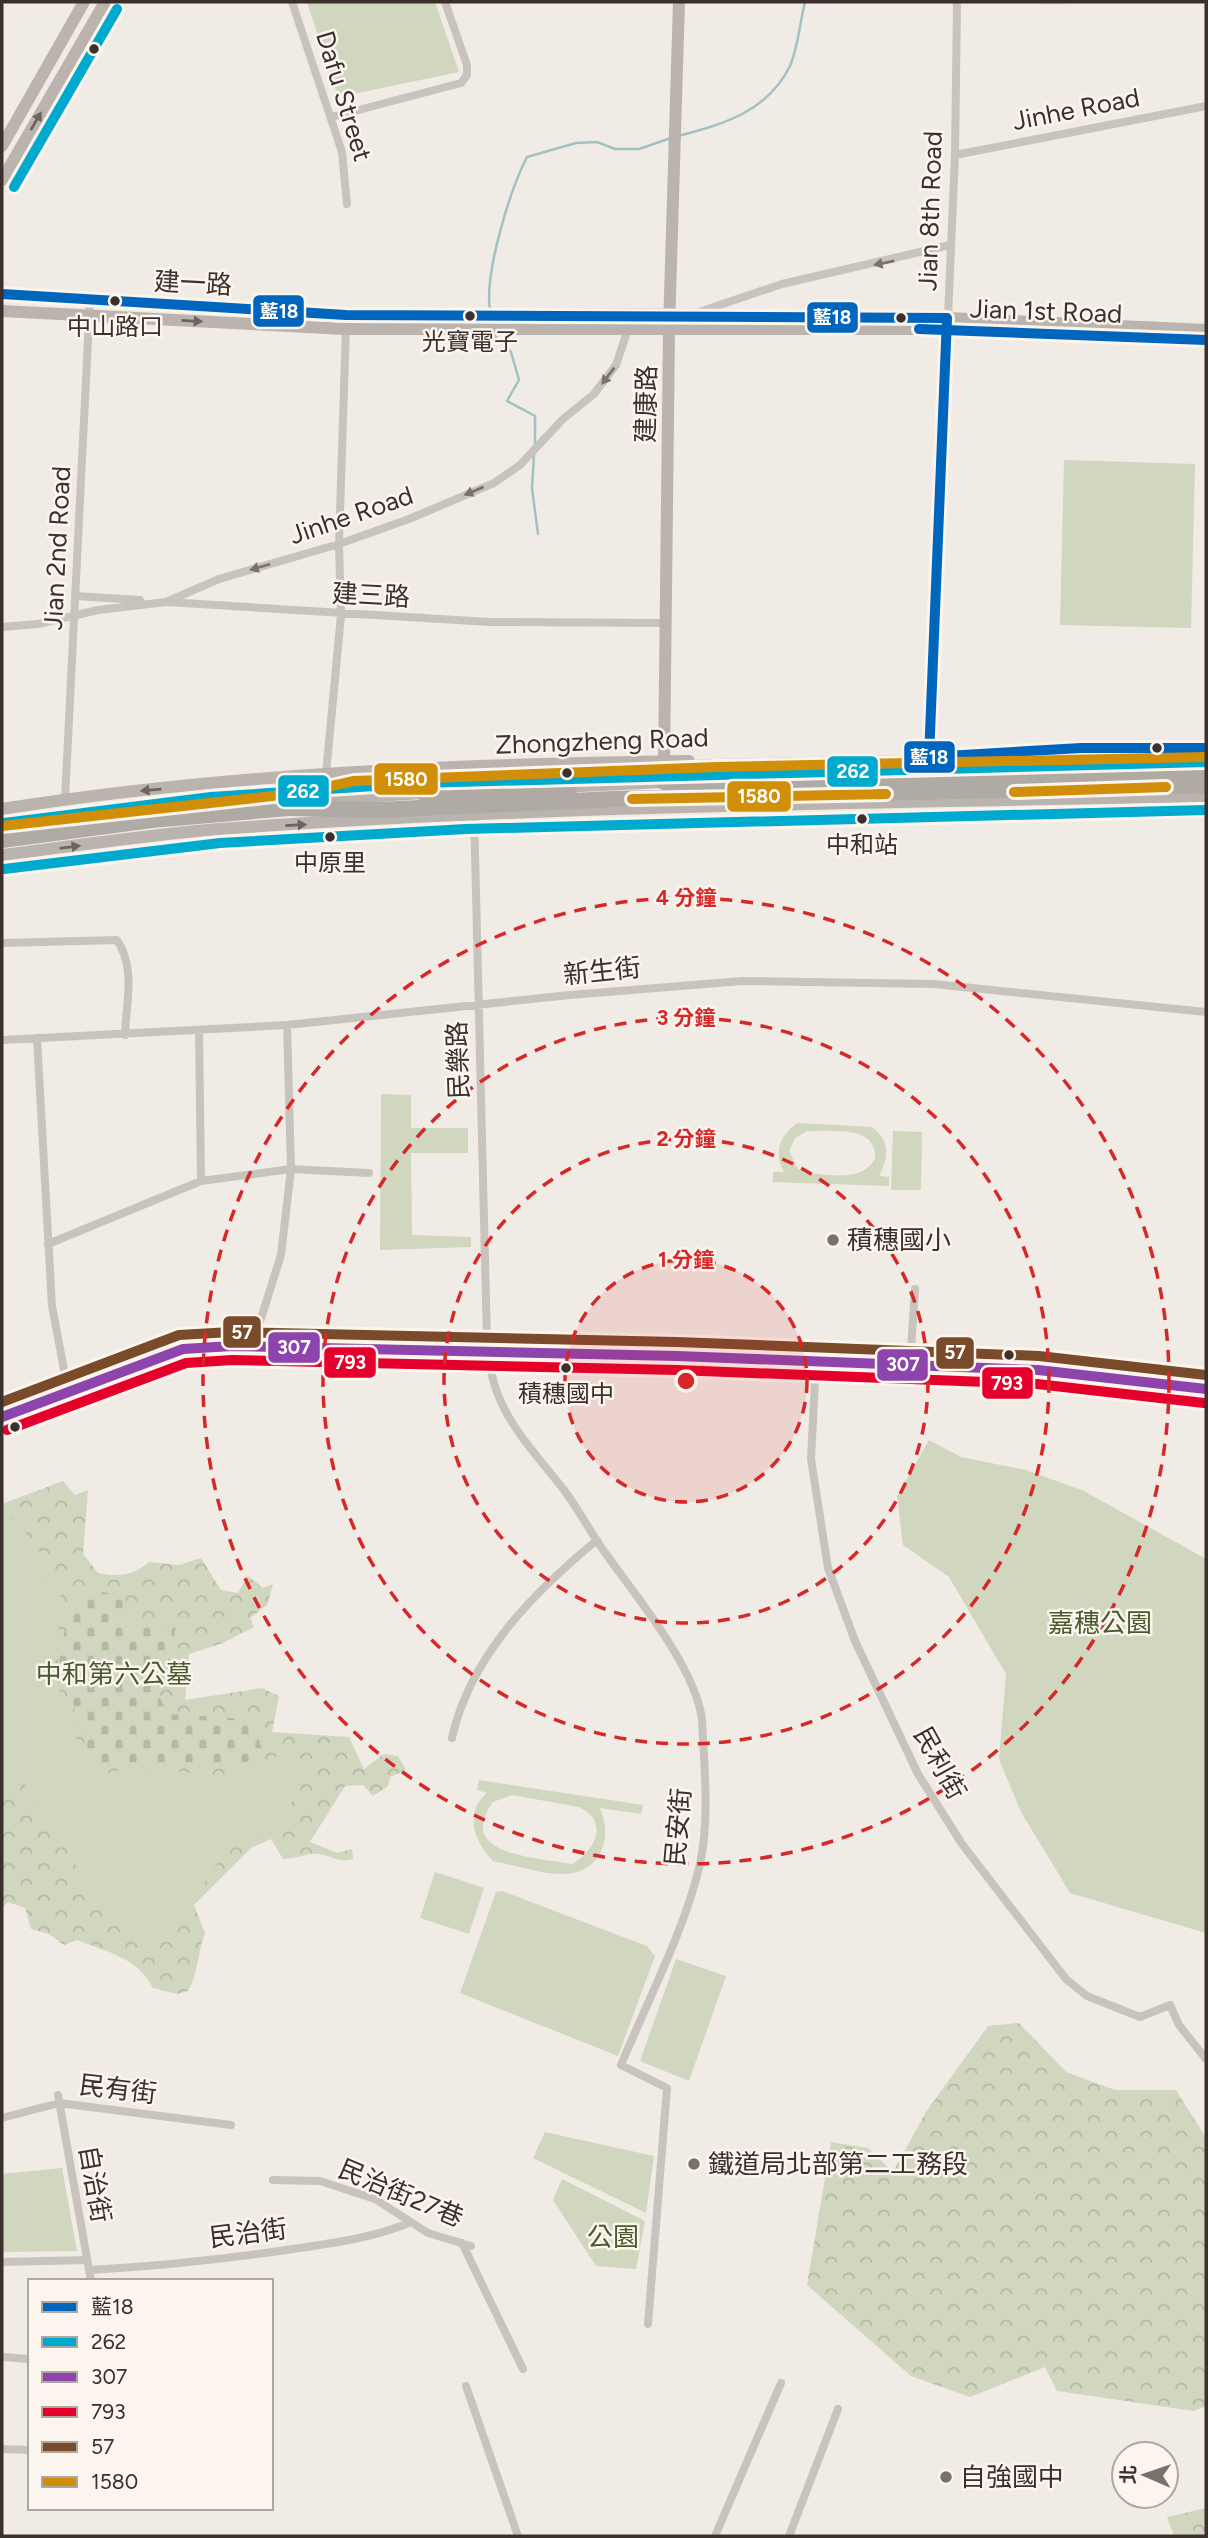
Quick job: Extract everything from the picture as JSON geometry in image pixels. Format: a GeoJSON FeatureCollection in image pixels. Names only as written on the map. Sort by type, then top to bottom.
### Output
{"type":"FeatureCollection","features":[{"type":"Feature","properties":{"kind":"highway"},"geometry":{"type":"LineString","coordinates":[[300,793],[354,781],[717,767],[1206,757]]}},
{"type":"Feature","properties":{"kind":"highway"},"geometry":{"type":"LineString","coordinates":[[2,826],[300,793],[716,777],[1206,769]]}},
{"type":"Feature","properties":{"kind":"highway"},"geometry":{"type":"LineString","coordinates":[[664,782],[1206,769]]}},
{"type":"Feature","properties":{"kind":"highway"},"geometry":{"type":"LineString","coordinates":[[2,840],[152,820],[289,808],[615,789],[1206,779]]}},
{"type":"Feature","properties":{"kind":"highway"},"geometry":{"type":"LineString","coordinates":[[289,808],[377,810],[614,799],[1206,785]]}},
{"type":"Feature","properties":{"kind":"street"},"geometry":{"type":"LineString","coordinates":[[2,146],[84,2]]}},
{"type":"Feature","properties":{"kind":"street"},"geometry":{"type":"LineString","coordinates":[[2,180],[105,2]]}},
{"type":"Feature","properties":{"kind":"street","name":"Dafu Street"},"geometry":{"type":"LineString","coordinates":[[292,2],[342,152],[347,204]]}},
{"type":"Feature","properties":{"kind":"street"},"geometry":{"type":"LineString","coordinates":[[332,117],[461,83],[467,75],[467,65],[445,2]]}},
{"type":"Feature","properties":{"kind":"street","name":"建康路"},"geometry":{"type":"LineString","coordinates":[[664,807],[669,328],[679,2]]}},
{"type":"Feature","properties":{"kind":"street","name":"Jian 8th Road"},"geometry":{"type":"LineString","coordinates":[[929,757],[955,155],[957,2]]}},
{"type":"Feature","properties":{"kind":"street","name":"Jinhe Road"},"geometry":{"type":"LineString","coordinates":[[955,155],[1206,106]]}},
{"type":"Feature","properties":{"kind":"street"},"geometry":{"type":"LineString","coordinates":[[695,314],[782,284],[950,246]]}},
{"type":"Feature","properties":{"kind":"street","name":"建一路"},"geometry":{"type":"LineString","coordinates":[[2,293],[346,315],[633,314]]}},
{"type":"Feature","properties":{"kind":"street","name":"Jian 2nd Road"},"geometry":{"type":"LineString","coordinates":[[65,799],[90,300]]}},
{"type":"Feature","properties":{"kind":"street","name":"Jian 1st Road"},"geometry":{"type":"LineString","coordinates":[[2,311],[346,329],[947,324],[1206,340]]}},
{"type":"Feature","properties":{"kind":"street"},"geometry":{"type":"LineString","coordinates":[[633,314],[1206,330]]}},
{"type":"Feature","properties":{"kind":"street","name":"Jinhe Road"},"geometry":{"type":"LineString","coordinates":[[2,627],[38,624],[74,615],[166,602],[219,579],[339,544],[409,519],[494,483],[530,454],[563,419],[594,394],[616,365],[633,314]]}},
{"type":"Feature","properties":{"kind":"street"},"geometry":{"type":"LineString","coordinates":[[326,774],[341,614],[339,544],[346,315]]}},
{"type":"Feature","properties":{"kind":"street","name":"建三路"},"geometry":{"type":"LineString","coordinates":[[76,596],[489,622],[664,623]]}},
{"type":"Feature","properties":{"kind":"street","name":"Zhongzheng Road"},"geometry":{"type":"LineString","coordinates":[[2,808],[65,799],[326,774],[664,760],[929,757],[1082,748],[1206,748]]}},
{"type":"Feature","properties":{"kind":"street","name":"民樂路"},"geometry":{"type":"LineString","coordinates":[[474,768],[488,1352]]}},
{"type":"Feature","properties":{"kind":"street"},"geometry":{"type":"LineString","coordinates":[[2,833],[199,808],[474,790],[664,782]]}},
{"type":"Feature","properties":{"kind":"street"},"geometry":{"type":"LineString","coordinates":[[2,855],[216,829],[474,816],[664,807],[1206,796]]}},
{"type":"Feature","properties":{"kind":"street"},"geometry":{"type":"LineString","coordinates":[[2,943],[117,940],[127,954],[129,973],[125,1035]]}},
{"type":"Feature","properties":{"kind":"street","name":"新生街"},"geometry":{"type":"LineString","coordinates":[[2,1040],[287,1025],[692,984],[844,981],[979,988],[1206,1012]]}},
{"type":"Feature","properties":{"kind":"street"},"geometry":{"type":"LineString","coordinates":[[252,1347],[281,1255],[291,1169],[287,1025]]}},
{"type":"Feature","properties":{"kind":"street"},"geometry":{"type":"LineString","coordinates":[[200,1031],[201,1181]]}},
{"type":"Feature","properties":{"kind":"street"},"geometry":{"type":"LineString","coordinates":[[37,1038],[56,1342],[68,1391]]}},
{"type":"Feature","properties":{"kind":"street"},"geometry":{"type":"LineString","coordinates":[[48,1244],[201,1181],[291,1169],[369,1173]]}},
{"type":"Feature","properties":{"kind":"street"},"geometry":{"type":"LineString","coordinates":[[910,1365],[915,1289]]}},
{"type":"Feature","properties":{"kind":"street"},"geometry":{"type":"LineString","coordinates":[[2,1417],[183,1349],[252,1347],[816,1361],[1052,1371],[1206,1389]]}},
{"type":"Feature","properties":{"kind":"street","name":"民安街"},"geometry":{"type":"LineString","coordinates":[[488,1352],[500,1407],[564,1490],[664,1636],[700,1702],[704,1829],[700,1863],[689,1901],[621,2065],[667,2088],[648,2324]]}},
{"type":"Feature","properties":{"kind":"street","name":"民利街"},"geometry":{"type":"LineString","coordinates":[[816,1361],[811,1459],[828,1568],[855,1641],[918,1774],[962,1844],[1066,1979],[1087,1996],[1140,2017],[1170,2006],[1179,2025],[1206,2059]]}},
{"type":"Feature","properties":{"kind":"street"},"geometry":{"type":"LineString","coordinates":[[452,1738],[462,1702],[503,1632],[551,1578],[597,1540]]}},
{"type":"Feature","properties":{"kind":"street","name":"民有街"},"geometry":{"type":"LineString","coordinates":[[2,2118],[59,2099],[231,2125]]}},
{"type":"Feature","properties":{"kind":"street","name":"自治街"},"geometry":{"type":"LineString","coordinates":[[59,2099],[91,2279]]}},
{"type":"Feature","properties":{"kind":"street","name":"民治街27巷"},"geometry":{"type":"LineString","coordinates":[[273,2180],[320,2181],[376,2199],[428,2234],[466,2244],[523,2369]]}},
{"type":"Feature","properties":{"kind":"street","name":"民治街"},"geometry":{"type":"LineString","coordinates":[[90,2270],[144,2267],[298,2248],[354,2239],[409,2223]]}},
{"type":"Feature","properties":{"kind":"street"},"geometry":{"type":"LineString","coordinates":[[2,2262],[88,2260]]}},
{"type":"Feature","properties":{"kind":"street"},"geometry":{"type":"LineString","coordinates":[[2,2357],[28,2359]]}},
{"type":"Feature","properties":{"kind":"street"},"geometry":{"type":"LineString","coordinates":[[715,2536],[781,2383]]}},
{"type":"Feature","properties":{"kind":"street"},"geometry":{"type":"LineString","coordinates":[[466,2386],[518,2536]]}},
{"type":"Feature","properties":{"kind":"street"},"geometry":{"type":"LineString","coordinates":[[789,2536],[838,2409]]}},
{"type":"Feature","properties":{"kind":"street"},"geometry":{"type":"LineString","coordinates":[[2,2449],[28,2450]]}},
{"type":"Feature","properties":{"kind":"green space"},"geometry":{"type":"Polygon","coordinates":[[[307,2],[435,2],[459,72],[338,97],[307,2]]]}},
{"type":"Feature","properties":{"kind":"green space"},"geometry":{"type":"Polygon","coordinates":[[[1064,460],[1195,464],[1191,628],[1060,625],[1064,460]]]}},
{"type":"Feature","properties":{"kind":"green space"},"geometry":{"type":"Polygon","coordinates":[[[381,1094],[411,1095],[411,1128],[468,1128],[468,1153],[411,1153],[412,1235],[471,1237],[471,1247],[380,1250],[381,1094]]]}},
{"type":"Feature","properties":{"kind":"green space"},"geometry":{"type":"Polygon","coordinates":[[[797,1123],[872,1127],[885,1143],[885,1163],[879,1176],[889,1177],[889,1186],[773,1182],[773,1172],[784,1172],[779,1158],[780,1145],[786,1133],[797,1123]],[[807,1131],[795,1138],[789,1151],[798,1169],[806,1173],[853,1174],[869,1167],[875,1159],[874,1148],[869,1140],[861,1135],[839,1131],[807,1131]]]}},
{"type":"Feature","properties":{"kind":"green space"},"geometry":{"type":"Polygon","coordinates":[[[893,1131],[922,1132],[921,1190],[891,1190],[893,1131]]]}},
{"type":"Feature","properties":{"kind":"green space","name":"嘉穗公園"},"geometry":{"type":"Polygon","coordinates":[[[929,1440],[961,1457],[1026,1470],[1084,1491],[1206,1559],[1206,1933],[1070,1893],[1021,1812],[999,1759],[1006,1674],[949,1577],[903,1545],[897,1496],[929,1440]]]}},
{"type":"Feature","properties":{"kind":"green space"},"geometry":{"type":"Polygon","coordinates":[[[63,1481],[75,1495],[88,1490],[83,1554],[98,1573],[125,1574],[149,1562],[179,1565],[201,1558],[221,1590],[238,1593],[248,1576],[263,1588],[273,1584],[267,1605],[250,1618],[254,1627],[223,1643],[189,1654],[185,1700],[262,1688],[279,1696],[272,1732],[349,1737],[364,1769],[384,1754],[398,1756],[406,1770],[390,1777],[388,1786],[373,1796],[363,1785],[345,1786],[310,1842],[337,1853],[352,1849],[353,1859],[342,1860],[317,1854],[283,1859],[271,1839],[251,1848],[194,1905],[205,1933],[192,1984],[188,1991],[177,1994],[153,1988],[139,1969],[110,1952],[77,1940],[64,1945],[49,1934],[31,1929],[25,1908],[8,1902],[2,1908],[2,1504],[63,1481]]]}},
{"type":"Feature","properties":{"kind":"green space"},"geometry":{"type":"Polygon","coordinates":[[[2,1507],[36,1544],[44,1561],[40,1577],[52,1583],[64,1601],[57,1634],[47,1657],[87,1768],[105,1774],[132,1767],[220,1776],[252,1768],[278,1756],[295,1771],[297,1791],[277,1830],[225,1850],[185,1916],[157,1934],[127,1931],[96,1904],[73,1860],[19,1776],[2,1789],[2,1507]]]}},
{"type":"Feature","properties":{"kind":"green space","name":"中和第六公墓"},"geometry":{"type":"Polygon","coordinates":[[[84,1587],[126,1598],[126,1626],[176,1627],[159,1696],[168,1714],[249,1719],[263,1751],[259,1758],[223,1769],[148,1762],[106,1767],[91,1762],[57,1657],[71,1611],[84,1587]]]}},
{"type":"Feature","properties":{"kind":"green space"},"geometry":{"type":"Polygon","coordinates":[[[479,1780],[643,1805],[641,1814],[600,1808],[605,1831],[599,1855],[590,1866],[578,1872],[550,1873],[493,1861],[481,1846],[474,1828],[475,1810],[487,1793],[477,1790],[479,1780]],[[512,1795],[493,1802],[484,1820],[484,1834],[492,1844],[506,1851],[572,1864],[587,1852],[596,1836],[594,1820],[579,1807],[512,1795]]]}},
{"type":"Feature","properties":{"kind":"green space"},"geometry":{"type":"Polygon","coordinates":[[[435,1872],[484,1888],[469,1934],[420,1918],[435,1872]]]}},
{"type":"Feature","properties":{"kind":"green space"},"geometry":{"type":"Polygon","coordinates":[[[502,1891],[647,1946],[655,1956],[618,2056],[460,1993],[496,1892],[502,1891]]]}},
{"type":"Feature","properties":{"kind":"green space"},"geometry":{"type":"Polygon","coordinates":[[[676,1959],[726,1976],[689,2081],[640,2061],[676,1959]]]}},
{"type":"Feature","properties":{"kind":"green space"},"geometry":{"type":"Polygon","coordinates":[[[1019,2023],[1066,2072],[1115,2090],[1176,2090],[1206,2138],[1206,2406],[1194,2411],[1057,2391],[1045,2367],[970,2397],[911,2376],[807,2285],[831,2142],[868,2148],[893,2172],[926,2112],[988,2026],[1019,2023]]]}},
{"type":"Feature","properties":{"kind":"green space"},"geometry":{"type":"Polygon","coordinates":[[[545,2132],[654,2156],[646,2213],[533,2158],[545,2132]]]}},
{"type":"Feature","properties":{"kind":"green space"},"geometry":{"type":"Polygon","coordinates":[[[62,2168],[77,2251],[2,2252],[2,2174],[62,2168]]]}},
{"type":"Feature","properties":{"kind":"green space","name":"公園"},"geometry":{"type":"Polygon","coordinates":[[[562,2179],[645,2221],[636,2269],[596,2266],[553,2200],[562,2179]]]}},
{"type":"Feature","properties":{"kind":"green space"},"geometry":{"type":"Polygon","coordinates":[[[1206,2508],[1206,2536],[1174,2536],[1167,2517],[1206,2508]]]}},
{"type":"Feature","properties":{"kind":"waterway"},"geometry":{"type":"LineString","coordinates":[[678,136],[728,121],[743,114],[769,95],[790,66],[805,2]]}},
{"type":"Feature","properties":{"kind":"waterway"},"geometry":{"type":"LineString","coordinates":[[1040,2],[1070,2]]}},
{"type":"Feature","properties":{"kind":"waterway"},"geometry":{"type":"LineString","coordinates":[[490,310],[491,276],[500,232],[527,157],[576,143],[597,142],[615,149],[639,149],[671,138]]}},
{"type":"Feature","properties":{"kind":"waterway"},"geometry":{"type":"LineString","coordinates":[[493,334],[511,352],[519,380],[507,401],[535,416],[535,444]]}},
{"type":"Feature","properties":{"kind":"waterway"},"geometry":{"type":"LineString","coordinates":[[534,454],[532,488],[538,534]]}},
{"type":"Feature","properties":{"kind":"transit line","name":"262"},"geometry":{"type":"LineString","coordinates":[[14,187],[117,9]]}},
{"type":"Feature","properties":{"kind":"transit line","name":"藍18"},"geometry":{"type":"LineString","coordinates":[[2,294],[346,315],[947,318],[929,757],[1081,748],[1206,748]]}},
{"type":"Feature","properties":{"kind":"transit line","name":"藍18"},"geometry":{"type":"LineString","coordinates":[[919,329],[1206,340]]}},
{"type":"Feature","properties":{"kind":"transit line","name":"1580"},"geometry":{"type":"LineString","coordinates":[[2,826],[300,793],[354,781],[717,767],[1206,757]]}},
{"type":"Feature","properties":{"kind":"transit line","name":"262"},"geometry":{"type":"LineString","coordinates":[[4,823],[211,797],[419,783],[1206,762]]}},
{"type":"Feature","properties":{"kind":"transit line","name":"1580"},"geometry":{"type":"LineString","coordinates":[[1014,792],[1166,787]]}},
{"type":"Feature","properties":{"kind":"transit line","name":"1580"},"geometry":{"type":"LineString","coordinates":[[632,799],[886,794]]}},
{"type":"Feature","properties":{"kind":"transit line","name":"262"},"geometry":{"type":"LineString","coordinates":[[4,869],[220,843],[466,829],[1206,810]]}},
{"type":"Feature","properties":{"kind":"transit line","name":"57"},"geometry":{"type":"LineString","coordinates":[[2,1402],[179,1335],[231,1332],[677,1342],[1039,1356],[1206,1375]]}},
{"type":"Feature","properties":{"kind":"transit line","name":"307"},"geometry":{"type":"LineString","coordinates":[[2,1417],[183,1349],[232,1346],[677,1356],[1038,1370],[1206,1389]]}},
{"type":"Feature","properties":{"kind":"transit line","name":"793"},"geometry":{"type":"LineString","coordinates":[[7,1430],[186,1363],[232,1360],[677,1370],[1037,1384],[1204,1403]]}},
{"type":"Feature","properties":{"kind":"place","name":"中山路口"},"geometry":{"type":"Point","coordinates":[115,301]}},
{"type":"Feature","properties":{"kind":"place","name":"光寶電子"},"geometry":{"type":"Point","coordinates":[470,316]}},
{"type":"Feature","properties":{"kind":"place","name":"中和站"},"geometry":{"type":"Point","coordinates":[862,819]}},
{"type":"Feature","properties":{"kind":"place","name":"中原里"},"geometry":{"type":"Point","coordinates":[330,837]}},
{"type":"Feature","properties":{"kind":"place","name":"積穗國小"},"geometry":{"type":"Point","coordinates":[833,1240]}},
{"type":"Feature","properties":{"kind":"place","name":"積穗國中"},"geometry":{"type":"Point","coordinates":[566,1368]}},
{"type":"Feature","properties":{"kind":"place","name":"鐵道局北部第二工務段"},"geometry":{"type":"Point","coordinates":[694,2164]}},
{"type":"Feature","properties":{"kind":"place","name":"自強國中"},"geometry":{"type":"Point","coordinates":[946,2477]}}]}
